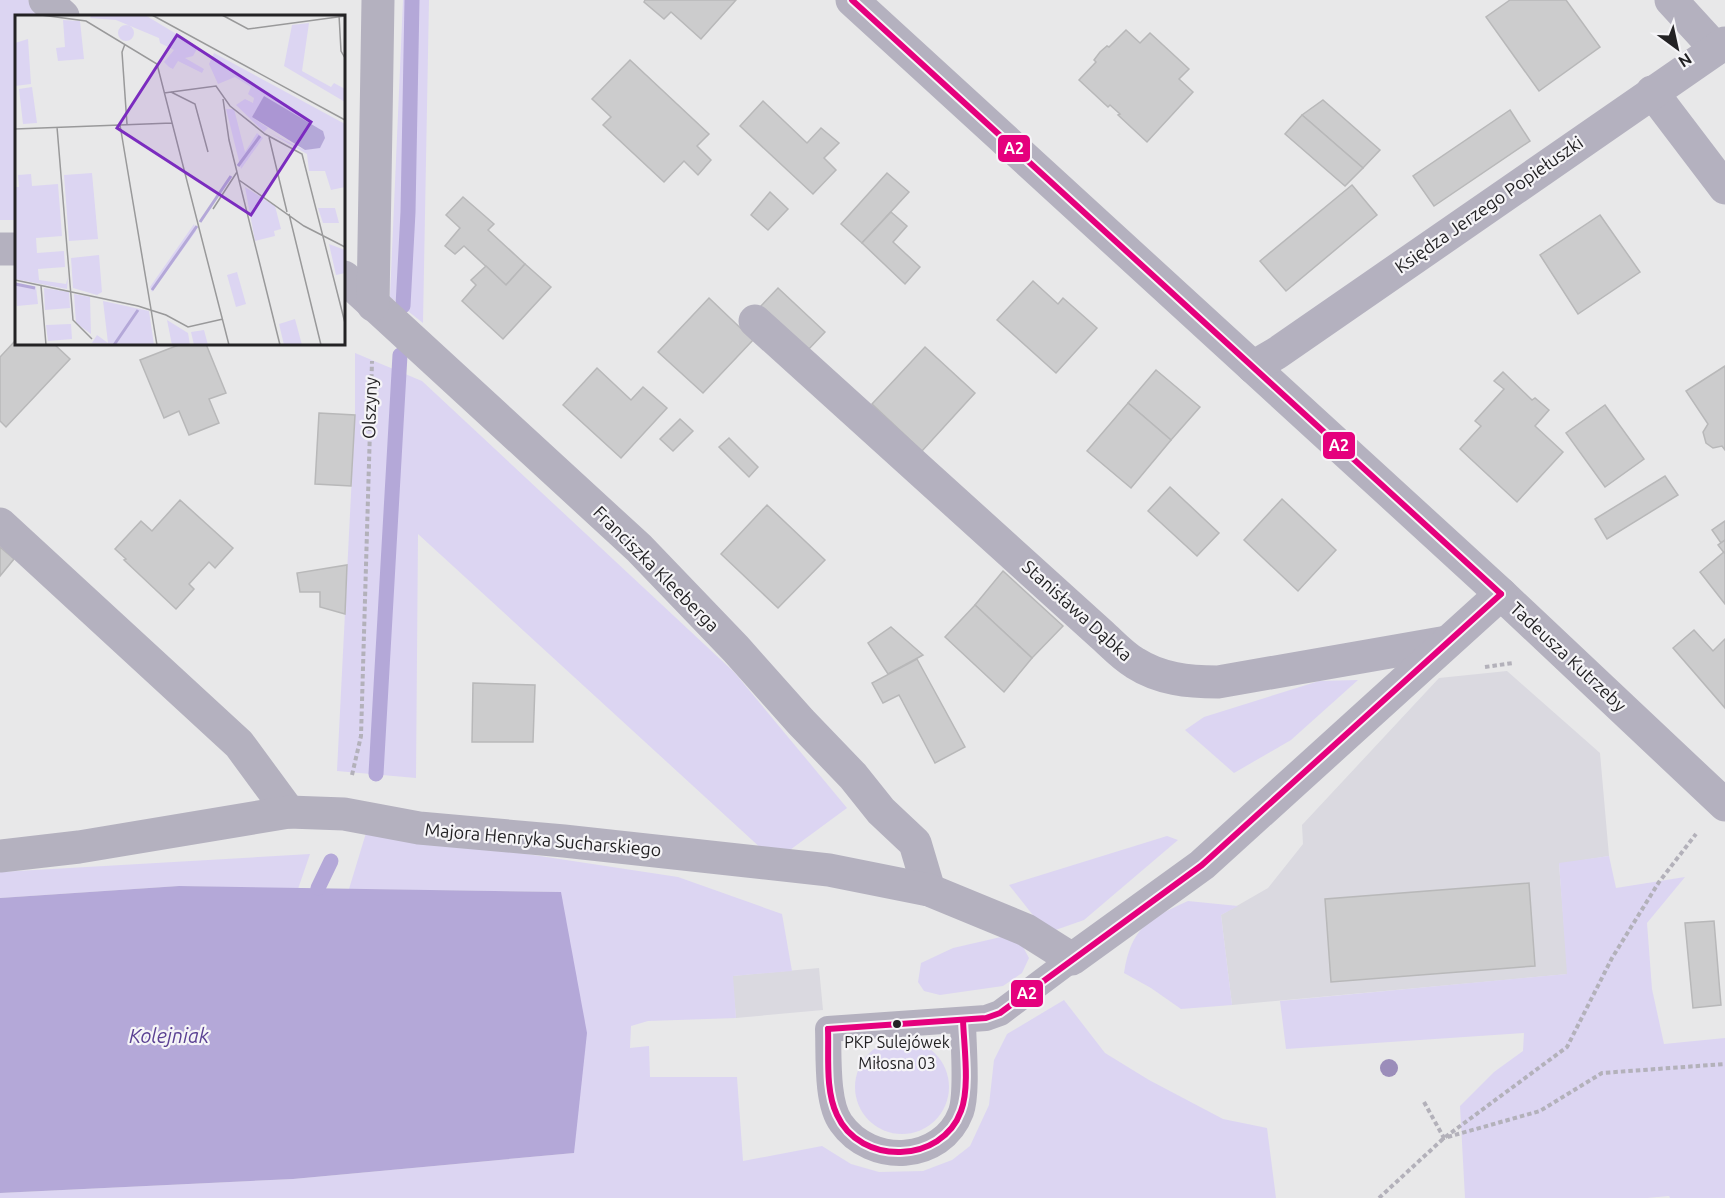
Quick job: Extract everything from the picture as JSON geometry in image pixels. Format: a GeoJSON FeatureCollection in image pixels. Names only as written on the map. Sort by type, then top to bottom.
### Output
{"type":"FeatureCollection","features":[{"type":"Feature","properties":{"kind":"street"},"geometry":{"type":"LineString","coordinates":[[45,0],[62,15]]}},
{"type":"Feature","properties":{"kind":"street"},"geometry":{"type":"LineString","coordinates":[[373,306],[378,0]]}},
{"type":"Feature","properties":{"kind":"street","name":"Tadeusza Kutrzeby"},"geometry":{"type":"LineString","coordinates":[[852,0],[1502,594],[1714,815]]}},
{"type":"Feature","properties":{"kind":"street"},"geometry":{"type":"LineString","coordinates":[[1671,0],[1720,46]]}},
{"type":"Feature","properties":{"kind":"street","name":"Księdza Jerzego Popiełuszki"},"geometry":{"type":"LineString","coordinates":[[1253,367],[1287,346],[1720,46]]}},
{"type":"Feature","properties":{"kind":"street"},"geometry":{"type":"LineString","coordinates":[[1652,92],[1725,188]]}},
{"type":"Feature","properties":{"kind":"street","name":"Franciszka Kleeberga"},"geometry":{"type":"LineString","coordinates":[[345,278],[639,548],[683,593],[853,776],[881,811],[915,843],[929,890]]}},
{"type":"Feature","properties":{"kind":"street","name":"Stanisława Dąbka"},"geometry":{"type":"LineString","coordinates":[[755,321],[1134,663],[1158,674],[1189,682],[1218,682],[1447,642]]}},
{"type":"Feature","properties":{"kind":"street"},"geometry":{"type":"LineString","coordinates":[[0,524],[239,744],[289,812]]}},
{"type":"Feature","properties":{"kind":"street"},"geometry":{"type":"LineString","coordinates":[[1072,959],[1202,865],[1502,594]]}},
{"type":"Feature","properties":{"kind":"street","name":"Majora Henryka Sucharskiego"},"geometry":{"type":"LineString","coordinates":[[0,856],[79,847],[289,812],[344,814],[419,828],[564,841],[829,870],[929,890],[1026,930],[1072,959]]}},
{"type":"Feature","properties":{"kind":"lane"},"geometry":{"type":"LineString","coordinates":[[963,1020],[965,1077],[961,1111],[951,1129],[935,1143],[911,1153],[884,1153],[861,1144],[840,1122],[830,1089],[828,1029],[986,1018],[1000,1013],[1072,959]]}},
{"type":"Feature","properties":{"kind":"path","name":"Olszyny"},"geometry":{"type":"LineString","coordinates":[[344,814],[362,736],[373,306]]}},
{"type":"Feature","properties":{"kind":"path"},"geometry":{"type":"LineString","coordinates":[[1379,1198],[1444,1138],[1567,1047],[1612,958],[1659,882],[1714,815]]}},
{"type":"Feature","properties":{"kind":"path"},"geometry":{"type":"LineString","coordinates":[[1444,1138],[1540,1111],[1602,1073],[1725,1064]]}},
{"type":"Feature","properties":{"kind":"path"},"geometry":{"type":"LineString","coordinates":[[1424,1102],[1444,1138]]}},
{"type":"Feature","properties":{"kind":"shaded area"},"geometry":{"type":"Polygon","coordinates":[[[0,0],[28,0],[44,15],[15,15],[15,220],[0,220],[0,0]]]}},
{"type":"Feature","properties":{"kind":"shaded area"},"geometry":{"type":"Polygon","coordinates":[[[403,0],[429,0],[423,323],[390,297],[403,0]]]}},
{"type":"Feature","properties":{"kind":"shaded area"},"geometry":{"type":"Polygon","coordinates":[[[355,353],[422,381],[734,672],[847,808],[775,861],[418,534],[416,778],[337,771],[355,415],[355,353]]]}},
{"type":"Feature","properties":{"kind":"shaded area"},"geometry":{"type":"Polygon","coordinates":[[[1507,671],[1600,753],[1609,856],[1559,864],[1568,974],[1232,1005],[1221,915],[1268,888],[1303,844],[1302,825],[1439,678],[1507,671]]]}},
{"type":"Feature","properties":{"kind":"shaded area"},"geometry":{"type":"Polygon","coordinates":[[[1358,680],[1291,740],[1234,773],[1185,730],[1204,717],[1319,681],[1358,680]]]}},
{"type":"Feature","properties":{"kind":"shaded area"},"geometry":{"type":"Polygon","coordinates":[[[366,833],[678,877],[782,914],[792,971],[733,976],[736,1018],[648,1021],[631,1026],[630,1048],[649,1046],[650,1077],[737,1077],[743,1161],[822,1146],[851,1164],[879,1172],[923,1171],[952,1160],[970,1146],[989,1105],[994,1060],[1007,1034],[1064,1000],[1105,1053],[1149,1080],[1223,1119],[1267,1128],[1276,1198],[0,1198],[0,1193],[293,1179],[574,1153],[561,892],[349,889],[366,833]]]}},
{"type":"Feature","properties":{"kind":"shaded area"},"geometry":{"type":"Polygon","coordinates":[[[1167,836],[1178,840],[1084,920],[1047,933],[1009,885],[1167,836]]]}},
{"type":"Feature","properties":{"kind":"shaded area"},"geometry":{"type":"Polygon","coordinates":[[[310,854],[298,889],[179,886],[0,898],[0,872],[310,854]]]}},
{"type":"Feature","properties":{"kind":"shaded area"},"geometry":{"type":"Polygon","coordinates":[[[1609,856],[1616,888],[1685,877],[1647,923],[1652,989],[1664,1044],[1725,1038],[1725,1198],[1670,1198],[1669,1196],[1465,1198],[1460,1106],[1494,1072],[1523,1051],[1524,1033],[1286,1049],[1280,1001],[1567,974],[1559,863],[1609,856]]]}},
{"type":"Feature","properties":{"kind":"shaded area"},"geometry":{"type":"Polygon","coordinates":[[[1188,901],[1238,906],[1221,915],[1232,1005],[1181,1009],[1124,973],[1131,945],[1144,927],[1162,914],[1188,901]]]}},
{"type":"Feature","properties":{"kind":"shaded area"},"geometry":{"type":"Polygon","coordinates":[[[1001,937],[1022,945],[1029,958],[1022,973],[1003,986],[940,995],[924,991],[918,982],[921,963],[953,948],[1001,937]]]}},
{"type":"Feature","properties":{"kind":"shaded area"},"geometry":{"type":"Polygon","coordinates":[[[819,968],[823,1010],[736,1018],[732,976],[819,968]]]}},
{"type":"Feature","properties":{"kind":"shaded area"},"geometry":{"type":"Polygon","coordinates":[[[893,1040],[911,1040],[936,1053],[946,1069],[949,1087],[946,1105],[936,1121],[911,1134],[893,1134],[868,1121],[855,1096],[855,1078],[868,1053],[893,1040]]]}},
{"type":"Feature","properties":{"kind":"water","name":"Kolejniak"},"geometry":{"type":"Polygon","coordinates":[[[179,886],[561,892],[587,1033],[574,1153],[293,1179],[0,1193],[0,898],[179,886]]]}},
{"type":"Feature","properties":{"kind":"building"},"geometry":{"type":"Polygon","coordinates":[[[645,0],[736,0],[701,39],[671,12],[664,19],[644,2],[645,0]]]}},
{"type":"Feature","properties":{"kind":"building"},"geometry":{"type":"Polygon","coordinates":[[[1510,0],[1566,0],[1600,47],[1539,91],[1486,17],[1510,0]]]}},
{"type":"Feature","properties":{"kind":"building"},"geometry":{"type":"Polygon","coordinates":[[[1126,30],[1140,43],[1150,33],[1189,69],[1179,79],[1193,92],[1147,142],[1118,115],[1120,114],[1110,105],[1108,107],[1079,80],[1096,62],[1094,60],[1100,52],[1107,46],[1109,47],[1126,30]]]}},
{"type":"Feature","properties":{"kind":"building"},"geometry":{"type":"Polygon","coordinates":[[[630,60],[709,134],[697,146],[711,160],[698,175],[684,161],[664,182],[603,125],[611,117],[592,99],[630,60]]]}},
{"type":"Feature","properties":{"kind":"building"},"geometry":{"type":"Polygon","coordinates":[[[1323,100],[1380,150],[1363,168],[1302,115],[1323,100]]]}},
{"type":"Feature","properties":{"kind":"building"},"geometry":{"type":"Polygon","coordinates":[[[763,101],[807,143],[821,128],[839,143],[824,158],[836,170],[813,194],[740,126],[763,101]]]}},
{"type":"Feature","properties":{"kind":"building"},"geometry":{"type":"Polygon","coordinates":[[[1510,110],[1530,141],[1434,206],[1413,176],[1510,110]]]}},
{"type":"Feature","properties":{"kind":"building"},"geometry":{"type":"Polygon","coordinates":[[[1302,115],[1363,168],[1345,186],[1285,134],[1302,115]]]}},
{"type":"Feature","properties":{"kind":"building"},"geometry":{"type":"Polygon","coordinates":[[[887,173],[909,192],[862,243],[841,224],[887,173]]]}},
{"type":"Feature","properties":{"kind":"building"},"geometry":{"type":"Polygon","coordinates":[[[1352,185],[1377,215],[1286,291],[1260,261],[1352,185]]]}},
{"type":"Feature","properties":{"kind":"building"},"geometry":{"type":"Polygon","coordinates":[[[770,192],[788,209],[768,230],[751,215],[770,192]]]}},
{"type":"Feature","properties":{"kind":"building"},"geometry":{"type":"Polygon","coordinates":[[[463,197],[494,224],[488,230],[525,264],[506,285],[464,246],[455,254],[445,246],[460,228],[446,215],[463,197]]]}},
{"type":"Feature","properties":{"kind":"building"},"geometry":{"type":"Polygon","coordinates":[[[891,212],[907,226],[893,242],[920,267],[905,284],[862,243],[891,212]]]}},
{"type":"Feature","properties":{"kind":"building"},"geometry":{"type":"Polygon","coordinates":[[[1600,215],[1640,272],[1578,314],[1540,255],[1600,215]]]}},
{"type":"Feature","properties":{"kind":"building"},"geometry":{"type":"Polygon","coordinates":[[[525,264],[551,287],[503,339],[462,301],[476,285],[471,280],[486,266],[506,285],[525,264]]]}},
{"type":"Feature","properties":{"kind":"building"},"geometry":{"type":"Polygon","coordinates":[[[1033,281],[1058,304],[1063,298],[1097,328],[1056,373],[997,320],[1033,281]]]}},
{"type":"Feature","properties":{"kind":"building"},"geometry":{"type":"Polygon","coordinates":[[[778,288],[825,332],[807,351],[760,307],[778,288]]]}},
{"type":"Feature","properties":{"kind":"building"},"geometry":{"type":"Polygon","coordinates":[[[709,298],[753,340],[703,393],[658,352],[709,298]]]}},
{"type":"Feature","properties":{"kind":"building"},"geometry":{"type":"Polygon","coordinates":[[[15,341],[15,345],[55,345],[70,359],[6,427],[0,421],[0,357],[15,341]]]}},
{"type":"Feature","properties":{"kind":"building"},"geometry":{"type":"Polygon","coordinates":[[[178,345],[206,345],[226,393],[209,399],[219,423],[189,435],[179,411],[164,418],[140,360],[178,345]]]}},
{"type":"Feature","properties":{"kind":"building"},"geometry":{"type":"Polygon","coordinates":[[[925,347],[975,393],[922,451],[872,404],[925,347]]]}},
{"type":"Feature","properties":{"kind":"building"},"geometry":{"type":"Polygon","coordinates":[[[1725,366],[1725,450],[1722,446],[1713,448],[1706,443],[1703,432],[1708,424],[1686,391],[1725,366]]]}},
{"type":"Feature","properties":{"kind":"building"},"geometry":{"type":"Polygon","coordinates":[[[597,368],[631,400],[643,387],[667,408],[621,458],[563,405],[597,368]]]}},
{"type":"Feature","properties":{"kind":"building"},"geometry":{"type":"Polygon","coordinates":[[[1156,370],[1200,407],[1171,440],[1128,403],[1156,370]]]}},
{"type":"Feature","properties":{"kind":"building"},"geometry":{"type":"Polygon","coordinates":[[[1503,372],[1532,400],[1535,398],[1549,410],[1535,426],[1563,452],[1517,502],[1460,449],[1481,426],[1475,421],[1504,389],[1494,381],[1503,372]]]}},
{"type":"Feature","properties":{"kind":"building"},"geometry":{"type":"Polygon","coordinates":[[[1128,403],[1171,440],[1131,488],[1087,451],[1128,403]]]}},
{"type":"Feature","properties":{"kind":"building"},"geometry":{"type":"Polygon","coordinates":[[[1605,405],[1644,459],[1605,487],[1566,433],[1605,405]]]}},
{"type":"Feature","properties":{"kind":"building"},"geometry":{"type":"Polygon","coordinates":[[[319,413],[355,415],[351,486],[315,484],[319,413]]]}},
{"type":"Feature","properties":{"kind":"building"},"geometry":{"type":"Polygon","coordinates":[[[680,419],[693,431],[673,451],[660,439],[680,419]]]}},
{"type":"Feature","properties":{"kind":"building"},"geometry":{"type":"Polygon","coordinates":[[[729,438],[758,467],[749,477],[719,447],[729,438]]]}},
{"type":"Feature","properties":{"kind":"building"},"geometry":{"type":"Polygon","coordinates":[[[1665,476],[1678,495],[1607,539],[1595,519],[1665,476]]]}},
{"type":"Feature","properties":{"kind":"building"},"geometry":{"type":"Polygon","coordinates":[[[1170,487],[1219,533],[1197,556],[1148,511],[1170,487]]]}},
{"type":"Feature","properties":{"kind":"building"},"geometry":{"type":"Polygon","coordinates":[[[1282,499],[1336,550],[1298,591],[1244,540],[1282,499]]]}},
{"type":"Feature","properties":{"kind":"building"},"geometry":{"type":"Polygon","coordinates":[[[180,500],[233,548],[215,568],[209,562],[189,584],[194,589],[176,609],[115,549],[141,521],[152,531],[180,500]]]}},
{"type":"Feature","properties":{"kind":"building"},"geometry":{"type":"Polygon","coordinates":[[[767,505],[825,560],[778,608],[721,554],[767,505]]]}},
{"type":"Feature","properties":{"kind":"building"},"geometry":{"type":"Polygon","coordinates":[[[1725,521],[1725,540],[1721,543],[1712,530],[1725,521]]]}},
{"type":"Feature","properties":{"kind":"building"},"geometry":{"type":"Polygon","coordinates":[[[1725,540],[1725,554],[1718,545],[1725,540]]]}},
{"type":"Feature","properties":{"kind":"building"},"geometry":{"type":"Polygon","coordinates":[[[0,547],[14,559],[0,576],[0,547]]]}},
{"type":"Feature","properties":{"kind":"building"},"geometry":{"type":"Polygon","coordinates":[[[1724,552],[1725,554],[1725,604],[1700,572],[1724,552]]]}},
{"type":"Feature","properties":{"kind":"building"},"geometry":{"type":"Polygon","coordinates":[[[347,565],[345,614],[320,607],[320,592],[300,592],[297,573],[347,565]]]}},
{"type":"Feature","properties":{"kind":"building"},"geometry":{"type":"Polygon","coordinates":[[[1003,571],[1063,626],[1032,658],[975,605],[1003,571]]]}},
{"type":"Feature","properties":{"kind":"building"},"geometry":{"type":"Polygon","coordinates":[[[975,605],[1032,658],[1004,692],[945,637],[975,605]]]}},
{"type":"Feature","properties":{"kind":"building"},"geometry":{"type":"Polygon","coordinates":[[[891,627],[923,655],[888,674],[868,643],[891,627]]]}},
{"type":"Feature","properties":{"kind":"building"},"geometry":{"type":"Polygon","coordinates":[[[1694,630],[1713,651],[1725,639],[1725,708],[1673,648],[1694,630]]]}},
{"type":"Feature","properties":{"kind":"building"},"geometry":{"type":"Polygon","coordinates":[[[917,659],[965,747],[935,763],[899,695],[883,703],[872,683],[917,659]]]}},
{"type":"Feature","properties":{"kind":"building"},"geometry":{"type":"Polygon","coordinates":[[[473,683],[535,685],[533,742],[472,742],[473,683]]]}},
{"type":"Feature","properties":{"kind":"building"},"geometry":{"type":"Polygon","coordinates":[[[1529,883],[1535,966],[1331,982],[1325,899],[1529,883]]]}},
{"type":"Feature","properties":{"kind":"building"},"geometry":{"type":"Polygon","coordinates":[[[1714,921],[1721,1005],[1693,1008],[1685,923],[1714,921]]]}},
{"type":"Feature","properties":{"kind":"waterway"},"geometry":{"type":"LineString","coordinates":[[403,306],[408,212],[412,0]]}},
{"type":"Feature","properties":{"kind":"waterway"},"geometry":{"type":"LineString","coordinates":[[376,774],[400,355]]}},
{"type":"Feature","properties":{"kind":"waterway"},"geometry":{"type":"LineString","coordinates":[[318,888],[331,861]]}},
{"type":"Feature","properties":{"kind":"transit line","name":"A2"},"geometry":{"type":"LineString","coordinates":[[852,0],[1501,594]]}},
{"type":"Feature","properties":{"kind":"transit line","name":"A2"},"geometry":{"type":"LineString","coordinates":[[828,1029],[986,1018],[1000,1013],[1202,865],[1501,594]]}},
{"type":"Feature","properties":{"kind":"transit line","name":"A2"},"geometry":{"type":"LineString","coordinates":[[828,1029],[829,1084],[837,1115],[848,1132],[863,1143],[881,1150],[900,1152],[919,1149],[937,1141],[951,1128],[961,1111],[966,1079],[963,1020]]}},
{"type":"Feature","properties":{"kind":"place","name":"PKP Sulejówek Miłosna 03"},"geometry":{"type":"Point","coordinates":[897,1024]}}]}
